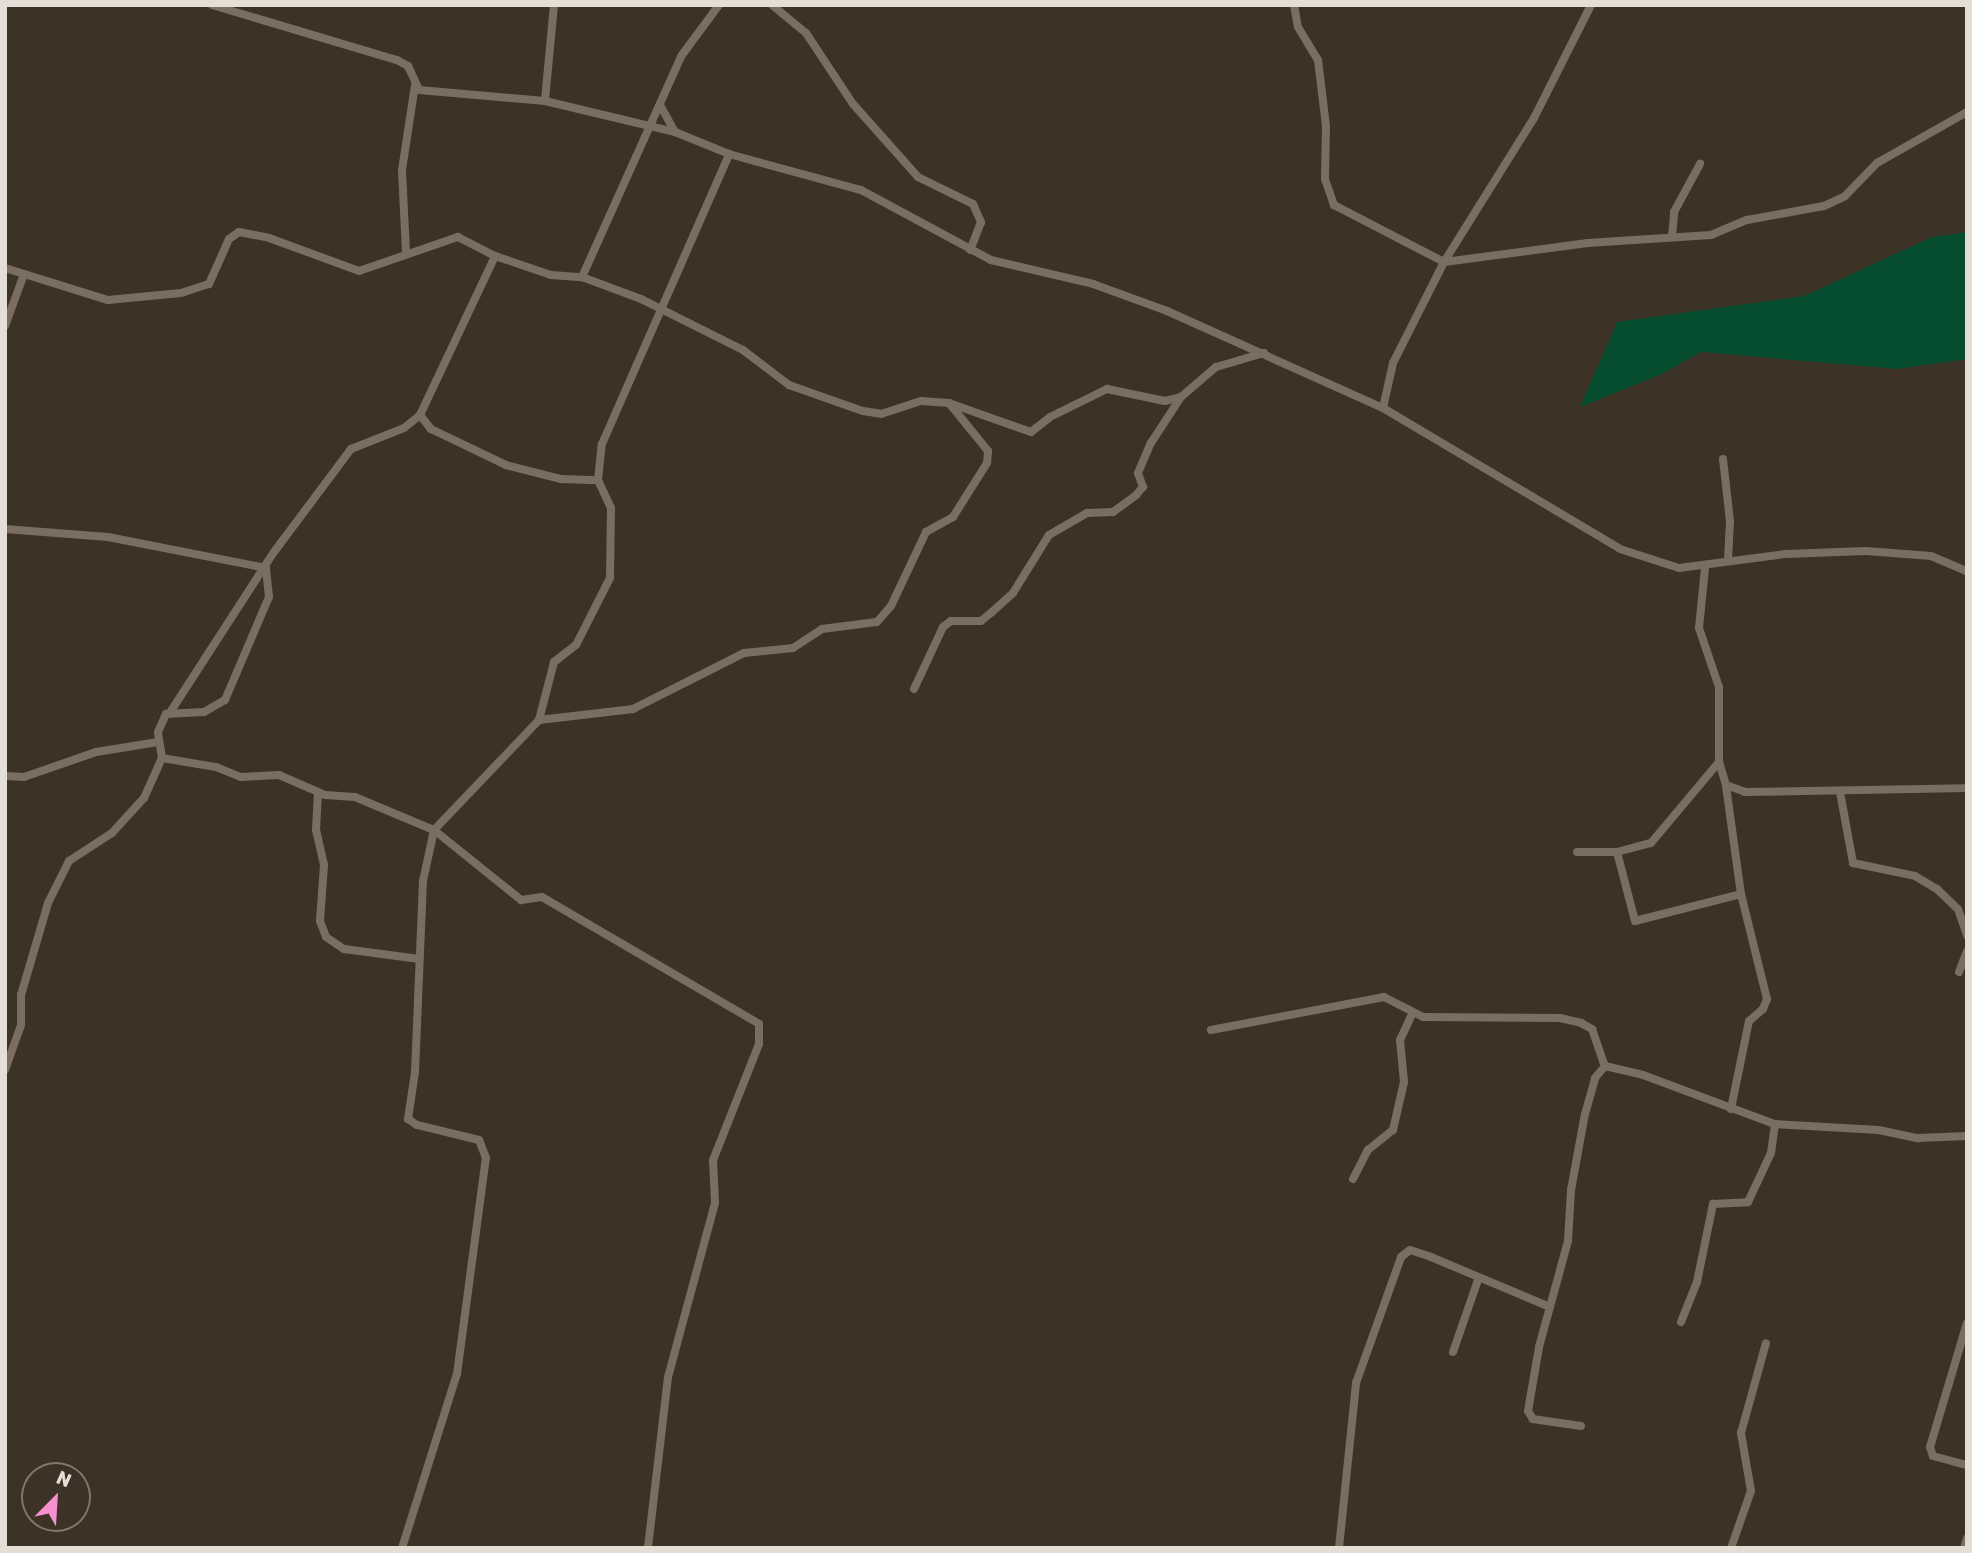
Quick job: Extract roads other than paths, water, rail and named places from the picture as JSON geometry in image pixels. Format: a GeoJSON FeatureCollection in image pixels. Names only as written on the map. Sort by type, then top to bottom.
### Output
{"type":"FeatureCollection","features":[{"type":"Feature","properties":{"kind":"street"},"geometry":{"type":"LineString","coordinates":[[212,5],[397,60],[408,66],[415,86],[402,170],[406,251]]}},
{"type":"Feature","properties":{"kind":"street"},"geometry":{"type":"LineString","coordinates":[[545,101],[554,5]]}},
{"type":"Feature","properties":{"kind":"street"},"geometry":{"type":"LineString","coordinates":[[582,277],[682,55],[719,5]]}},
{"type":"Feature","properties":{"kind":"street"},"geometry":{"type":"LineString","coordinates":[[772,5],[806,33],[853,104],[918,177],[973,204],[981,222],[970,250]]}},
{"type":"Feature","properties":{"kind":"street"},"geometry":{"type":"LineString","coordinates":[[1294,5],[1298,27],[1318,60],[1326,126],[1325,179],[1334,205],[1444,261],[1711,235],[1747,220],[1835,203],[1877,163],[1967,112]]}},
{"type":"Feature","properties":{"kind":"street"},"geometry":{"type":"LineString","coordinates":[[1383,408],[1393,363],[1444,261],[1534,118],[1591,5]]}},
{"type":"Feature","properties":{"kind":"street"},"geometry":{"type":"LineString","coordinates":[[415,86],[427,92],[545,101],[652,126],[675,132],[729,154],[860,190],[970,250],[1021,269],[1117,291],[1264,353],[1383,408],[1596,539],[1659,563],[1705,568],[1728,561],[1786,554],[1898,552],[1931,556],[1967,571]]}},
{"type":"Feature","properties":{"kind":"street"},"geometry":{"type":"LineString","coordinates":[[660,105],[675,132]]}},
{"type":"Feature","properties":{"kind":"street"},"geometry":{"type":"LineString","coordinates":[[402,1548],[457,1374],[486,1158],[483,1143],[475,1137],[425,1127],[408,1119],[415,1072],[423,881],[434,830],[539,720],[554,662],[576,645],[610,578],[611,508],[598,480],[602,444],[663,313],[729,154]]}},
{"type":"Feature","properties":{"kind":"street"},"geometry":{"type":"LineString","coordinates":[[1672,237],[1674,212],[1699,164]]}},
{"type":"Feature","properties":{"kind":"street"},"geometry":{"type":"LineString","coordinates":[[5,268],[116,299],[181,293],[209,284],[229,239],[239,232],[270,238],[359,271],[406,251],[458,237],[495,256],[551,275],[582,277],[641,299],[663,313],[752,355],[789,385],[863,411],[881,414],[921,401],[949,403],[1034,432],[1050,417],[1107,389],[1160,401],[1181,397]]}},
{"type":"Feature","properties":{"kind":"street"},"geometry":{"type":"LineString","coordinates":[[5,1070],[21,1025],[24,985],[57,885],[72,857],[104,839],[136,806],[162,758],[158,742],[159,724],[171,711],[351,449],[404,428],[420,415],[495,256]]}},
{"type":"Feature","properties":{"kind":"street"},"geometry":{"type":"LineString","coordinates":[[5,326],[24,274]]}},
{"type":"Feature","properties":{"kind":"street"},"geometry":{"type":"LineString","coordinates":[[914,689],[947,623],[981,621],[1013,593],[1049,535],[1087,513],[1113,512],[1136,495],[1143,487],[1138,473],[1151,443],[1181,397],[1216,367],[1264,353]]}},
{"type":"Feature","properties":{"kind":"street"},"geometry":{"type":"LineString","coordinates":[[539,720],[633,709],[744,653],[793,648],[822,629],[877,622],[891,606],[926,532],[953,517],[987,463],[988,451],[949,403]]}},
{"type":"Feature","properties":{"kind":"street"},"geometry":{"type":"LineString","coordinates":[[420,415],[431,429],[506,466],[561,479],[598,480]]}},
{"type":"Feature","properties":{"kind":"street"},"geometry":{"type":"LineString","coordinates":[[1723,459],[1730,521],[1728,561]]}},
{"type":"Feature","properties":{"kind":"street"},"geometry":{"type":"LineString","coordinates":[[5,528],[108,537],[267,568]]}},
{"type":"Feature","properties":{"kind":"street"},"geometry":{"type":"LineString","coordinates":[[171,711],[204,712],[225,700],[269,597],[267,568]]}},
{"type":"Feature","properties":{"kind":"street"},"geometry":{"type":"LineString","coordinates":[[1705,568],[1699,628],[1719,687],[1719,762],[1726,785],[1741,894],[1767,999],[1763,1009],[1749,1021],[1731,1109]]}},
{"type":"Feature","properties":{"kind":"street"},"geometry":{"type":"LineString","coordinates":[[5,776],[24,778],[96,752],[158,742]]}},
{"type":"Feature","properties":{"kind":"street"},"geometry":{"type":"LineString","coordinates":[[162,758],[216,767],[241,777],[279,775],[318,792],[355,797],[434,830],[521,900],[542,897],[759,1024],[759,1044],[713,1160],[715,1203],[668,1377],[648,1548]]}},
{"type":"Feature","properties":{"kind":"street"},"geometry":{"type":"LineString","coordinates":[[1577,852],[1617,852],[1651,843],[1719,762]]}},
{"type":"Feature","properties":{"kind":"street"},"geometry":{"type":"LineString","coordinates":[[1726,785],[1745,792],[1967,788]]}},
{"type":"Feature","properties":{"kind":"street"},"geometry":{"type":"LineString","coordinates":[[318,792],[316,830],[324,865],[320,921],[326,937],[344,948],[419,959]]}},
{"type":"Feature","properties":{"kind":"street"},"geometry":{"type":"LineString","coordinates":[[1840,792],[1853,863],[1905,873],[1926,882],[1958,909],[1967,935]]}},
{"type":"Feature","properties":{"kind":"street"},"geometry":{"type":"LineString","coordinates":[[1617,852],[1635,921],[1741,894]]}},
{"type":"Feature","properties":{"kind":"street"},"geometry":{"type":"LineString","coordinates":[[1959,972],[1967,951]]}},
{"type":"Feature","properties":{"kind":"street"},"geometry":{"type":"LineString","coordinates":[[1211,1030],[1381,997],[1412,1014],[1429,1018],[1571,1020],[1592,1029],[1605,1066]]}},
{"type":"Feature","properties":{"kind":"street"},"geometry":{"type":"LineString","coordinates":[[1353,1179],[1368,1150],[1393,1130],[1404,1082],[1401,1040],[1412,1014]]}},
{"type":"Feature","properties":{"kind":"street"},"geometry":{"type":"LineString","coordinates":[[1605,1066],[1643,1075],[1775,1124],[1879,1130],[1918,1138],[1967,1136]]}},
{"type":"Feature","properties":{"kind":"street"},"geometry":{"type":"LineString","coordinates":[[1581,1426],[1533,1419],[1528,1411],[1550,1307],[1568,1241],[1573,1173],[1587,1102],[1595,1077],[1605,1066]]}},
{"type":"Feature","properties":{"kind":"street"},"geometry":{"type":"LineString","coordinates":[[1681,1322],[1697,1282],[1713,1204],[1748,1202],[1771,1153],[1775,1124]]}},
{"type":"Feature","properties":{"kind":"street"},"geometry":{"type":"LineString","coordinates":[[1339,1548],[1356,1383],[1401,1257],[1410,1250],[1478,1280],[1550,1307]]}},
{"type":"Feature","properties":{"kind":"street"},"geometry":{"type":"LineString","coordinates":[[1453,1352],[1478,1280]]}},
{"type":"Feature","properties":{"kind":"street"},"geometry":{"type":"LineString","coordinates":[[1967,1323],[1930,1447],[1933,1456],[1967,1465]]}},
{"type":"Feature","properties":{"kind":"street"},"geometry":{"type":"LineString","coordinates":[[1731,1548],[1751,1492],[1741,1433],[1766,1343]]}},
{"type":"Feature","properties":{"kind":"street"},"geometry":{"type":"LineString","coordinates":[[1964,1548],[1967,1538]]}}]}
